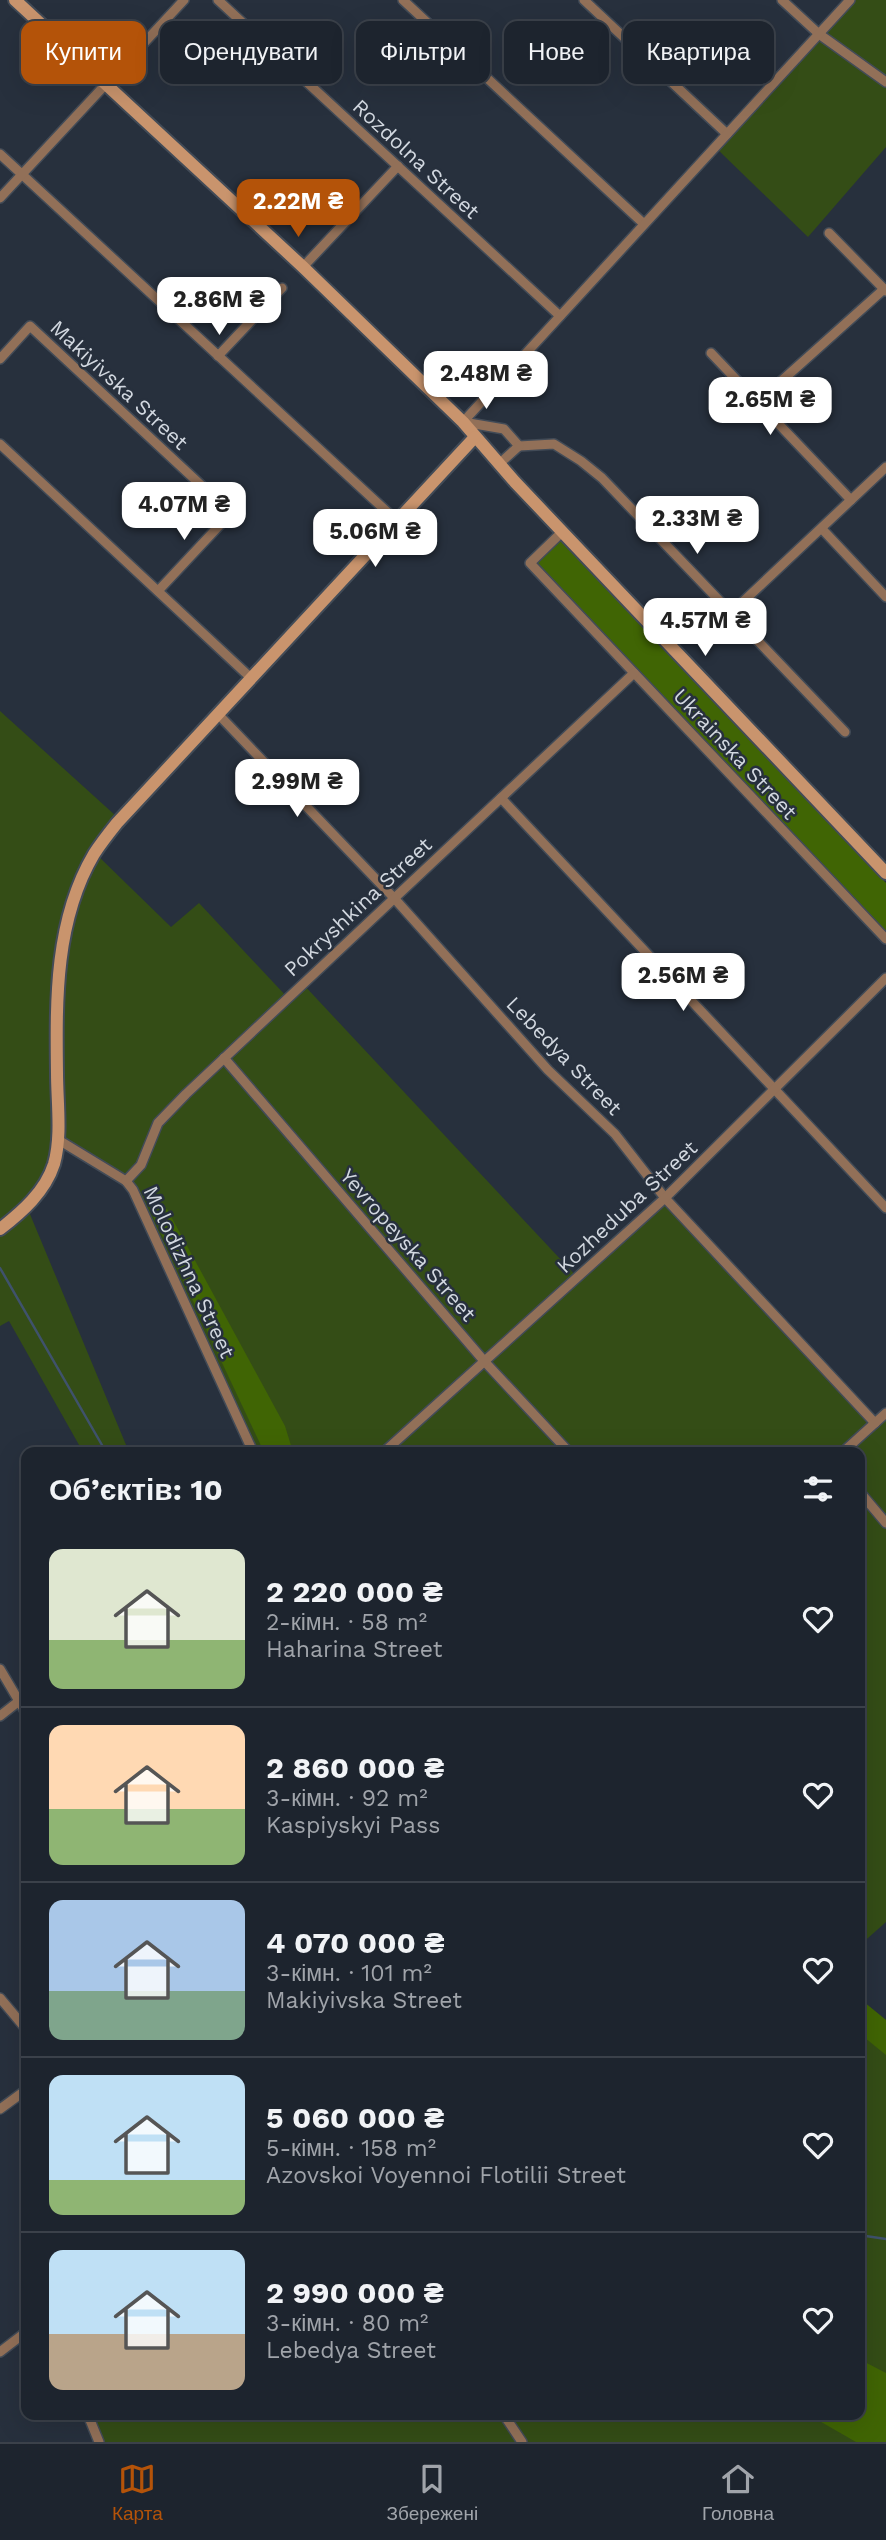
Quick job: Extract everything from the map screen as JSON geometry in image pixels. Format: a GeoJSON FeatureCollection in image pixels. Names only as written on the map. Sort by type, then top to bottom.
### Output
{"type":"FeatureCollection","features":[{"type":"Feature","properties":{"kind":"street"},"geometry":{"type":"LineString","coordinates":[[15,0],[38,21]]}},
{"type":"Feature","properties":{"kind":"street"},"geometry":{"type":"LineString","coordinates":[[146,41],[184,0]]}},
{"type":"Feature","properties":{"kind":"street","name":"Rozdolna Street"},"geometry":{"type":"LineString","coordinates":[[218,0],[560,316]]}},
{"type":"Feature","properties":{"kind":"street"},"geometry":{"type":"LineString","coordinates":[[402,0],[644,224]]}},
{"type":"Feature","properties":{"kind":"street"},"geometry":{"type":"LineString","coordinates":[[584,0],[727,134]]}},
{"type":"Feature","properties":{"kind":"street"},"geometry":{"type":"LineString","coordinates":[[782,0],[819,34],[886,82]]}},
{"type":"Feature","properties":{"kind":"street"},"geometry":{"type":"LineString","coordinates":[[463,422],[850,0]]}},
{"type":"Feature","properties":{"kind":"street"},"geometry":{"type":"LineString","coordinates":[[0,198],[106,84],[303,267],[463,422],[562,532],[886,873]]}},
{"type":"Feature","properties":{"kind":"street"},"geometry":{"type":"LineString","coordinates":[[0,154],[397,521]]}},
{"type":"Feature","properties":{"kind":"street"},"geometry":{"type":"LineString","coordinates":[[303,267],[398,166]]}},
{"type":"Feature","properties":{"kind":"street"},"geometry":{"type":"LineString","coordinates":[[758,402],[885,290],[830,233]]}},
{"type":"Feature","properties":{"kind":"street"},"geometry":{"type":"LineString","coordinates":[[218,356],[282,288]]}},
{"type":"Feature","properties":{"kind":"street","name":"Makiyivska Street"},"geometry":{"type":"LineString","coordinates":[[0,359],[30,326],[231,513],[158,591]]}},
{"type":"Feature","properties":{"kind":"street"},"geometry":{"type":"LineString","coordinates":[[711,353],[851,500]]}},
{"type":"Feature","properties":{"kind":"street"},"geometry":{"type":"LineString","coordinates":[[463,422],[504,429],[519,446]]}},
{"type":"Feature","properties":{"kind":"street"},"geometry":{"type":"LineString","coordinates":[[0,1229],[27,1207],[44,1185],[54,1164],[57,1139],[56,1008],[59,969],[63,939],[77,890],[95,853],[117,823],[220,717],[251,678],[475,437]]}},
{"type":"Feature","properties":{"kind":"street"},"geometry":{"type":"LineString","coordinates":[[0,444],[251,678]]}},
{"type":"Feature","properties":{"kind":"street"},"geometry":{"type":"LineString","coordinates":[[499,464],[519,446],[554,444],[581,461],[602,478],[845,732]]}},
{"type":"Feature","properties":{"kind":"street"},"geometry":{"type":"LineString","coordinates":[[731,613],[886,467]]}},
{"type":"Feature","properties":{"kind":"street"},"geometry":{"type":"LineString","coordinates":[[823,530],[886,597]]}},
{"type":"Feature","properties":{"kind":"street","name":"Ukrainska Street"},"geometry":{"type":"LineString","coordinates":[[562,532],[530,563],[886,939]]}},
{"type":"Feature","properties":{"kind":"street","name":"Pokryshkina Street"},"geometry":{"type":"LineString","coordinates":[[126,1181],[141,1165],[158,1123],[634,673]]}},
{"type":"Feature","properties":{"kind":"street","name":"Lebedya Street"},"geometry":{"type":"LineString","coordinates":[[220,717],[394,898],[548,1070],[615,1134],[665,1198],[874,1423]]}},
{"type":"Feature","properties":{"kind":"street"},"geometry":{"type":"LineString","coordinates":[[501,798],[886,1208]]}},
{"type":"Feature","properties":{"kind":"street","name":"Kozheduba Street"},"geometry":{"type":"LineString","coordinates":[[390,1447],[665,1198],[886,978]]}},
{"type":"Feature","properties":{"kind":"street","name":"Yevropeyska Street"},"geometry":{"type":"LineString","coordinates":[[224,1058],[485,1362],[564,1447]]}},
{"type":"Feature","properties":{"kind":"street","name":"Molodizhna Street"},"geometry":{"type":"LineString","coordinates":[[57,1139],[126,1181],[133,1191],[251,1447]]}},
{"type":"Feature","properties":{"kind":"street"},"geometry":{"type":"LineString","coordinates":[[848,1447],[886,1413]]}},
{"type":"Feature","properties":{"kind":"street"},"geometry":{"type":"LineString","coordinates":[[865,1498],[886,1522]]}},
{"type":"Feature","properties":{"kind":"street"},"geometry":{"type":"LineString","coordinates":[[0,1670],[21,1704]]}},
{"type":"Feature","properties":{"kind":"street"},"geometry":{"type":"LineString","coordinates":[[0,1716],[19,1701]]}},
{"type":"Feature","properties":{"kind":"street"},"geometry":{"type":"LineString","coordinates":[[0,1998],[21,2023]]}},
{"type":"Feature","properties":{"kind":"street"},"geometry":{"type":"LineString","coordinates":[[0,2109],[21,2094]]}},
{"type":"Feature","properties":{"kind":"street"},"geometry":{"type":"LineString","coordinates":[[0,2352],[21,2336]]}},
{"type":"Feature","properties":{"kind":"street"},"geometry":{"type":"LineString","coordinates":[[90,2420],[99,2442]]}},
{"type":"Feature","properties":{"kind":"street"},"geometry":{"type":"LineString","coordinates":[[507,2420],[522,2442]]}},
{"type":"Feature","properties":{"kind":"green space"},"geometry":{"type":"Polygon","coordinates":[[[850,0],[886,0],[886,147],[808,237],[715,147],[850,0]]]}},
{"type":"Feature","properties":{"kind":"green space"},"geometry":{"type":"Polygon","coordinates":[[[558,536],[886,883],[886,939],[530,563],[558,536]]]}},
{"type":"Feature","properties":{"kind":"green space"},"geometry":{"type":"Polygon","coordinates":[[[0,711],[116,816],[95,853],[171,927],[199,903],[287,997],[302,983],[578,1278],[665,1198],[874,1423],[886,1413],[886,1922],[865,1941],[865,1447],[251,1447],[133,1190],[58,1139],[54,1164],[27,1207],[127,1447],[80,1447],[9,1321],[0,1326],[0,711]]]}},
{"type":"Feature","properties":{"kind":"green space"},"geometry":{"type":"Polygon","coordinates":[[[167,1209],[285,1426],[291,1447],[262,1447],[152,1214],[167,1209]]]}},
{"type":"Feature","properties":{"kind":"green space"},"geometry":{"type":"Polygon","coordinates":[[[865,2003],[886,2020],[886,2442],[99,2442],[90,2420],[865,2420],[865,2003]]]}},
{"type":"Feature","properties":{"kind":"green space"},"geometry":{"type":"Polygon","coordinates":[[[865,2003],[886,2020],[886,2055],[865,2038],[865,2003]]]}},
{"type":"Feature","properties":{"kind":"green space"},"geometry":{"type":"Polygon","coordinates":[[[865,2362],[886,2373],[886,2442],[856,2442],[818,2420],[865,2420],[865,2362]]]}},
{"type":"Feature","properties":{"kind":"waterway"},"geometry":{"type":"LineString","coordinates":[[0,1268],[103,1447]]}},
{"type":"Feature","properties":{"kind":"waterway"},"geometry":{"type":"LineString","coordinates":[[865,2236],[886,2239]]}}]}
